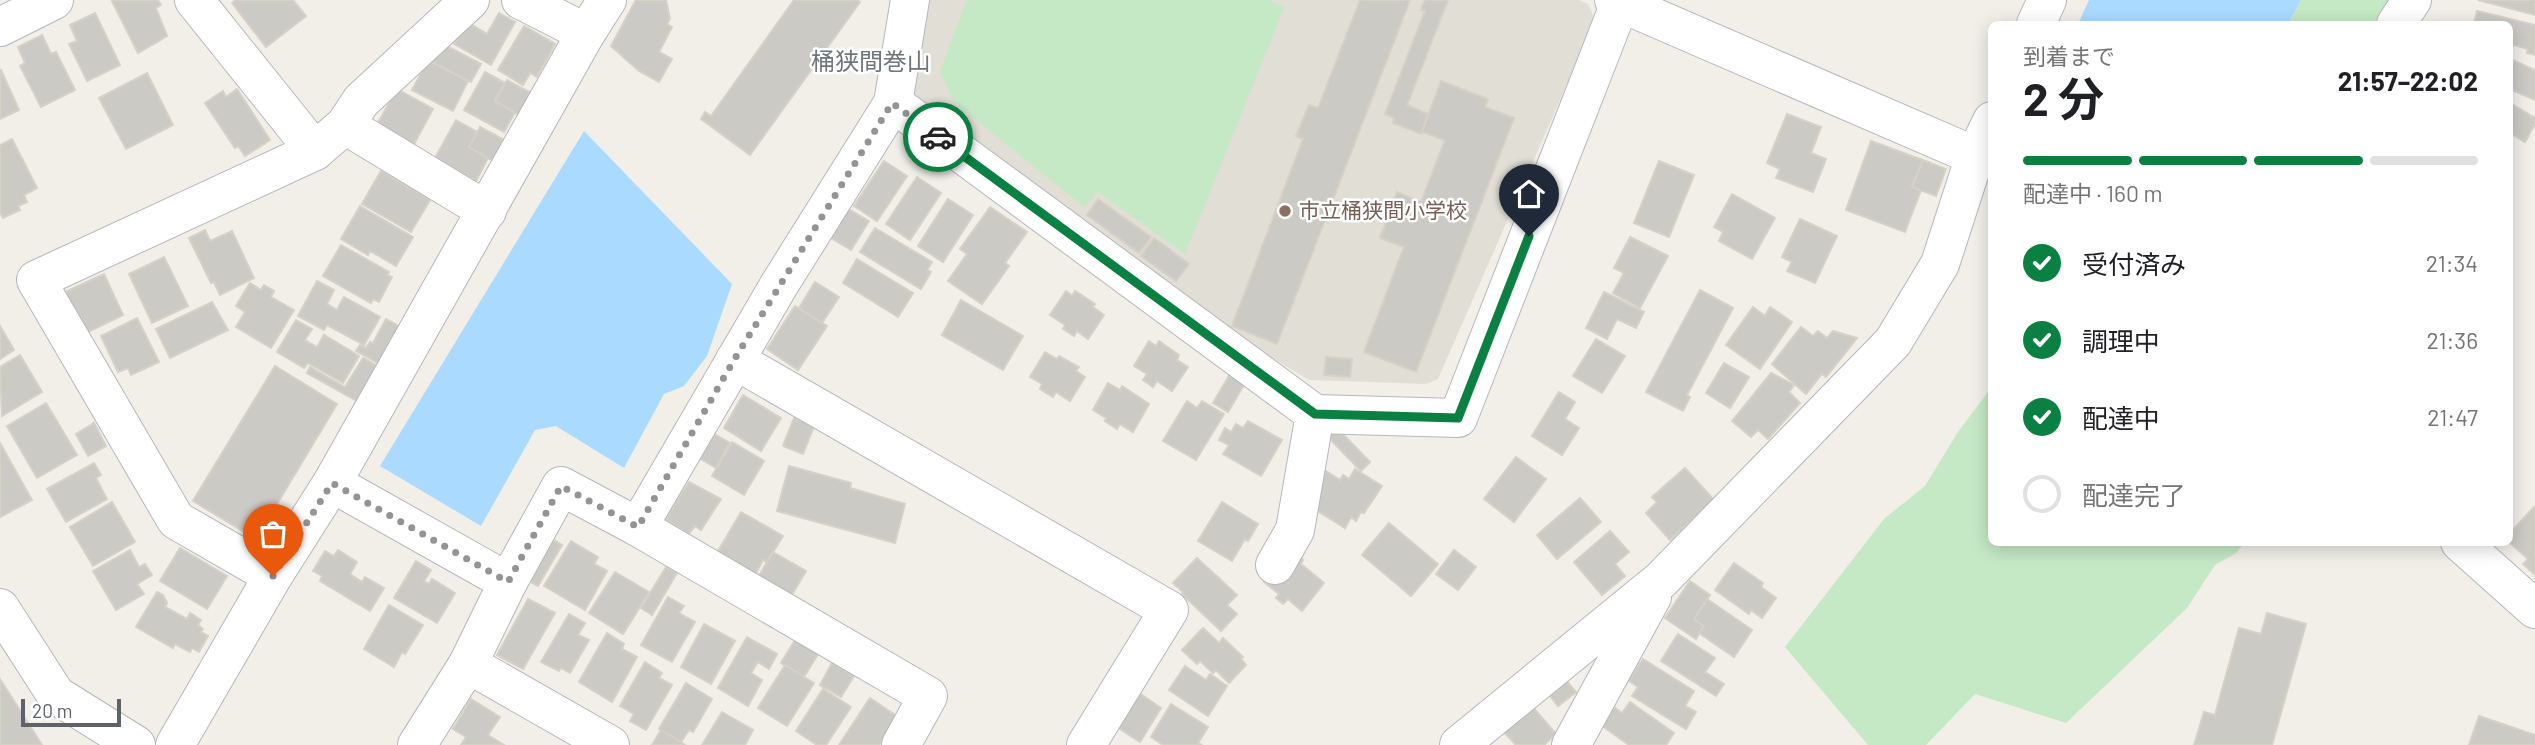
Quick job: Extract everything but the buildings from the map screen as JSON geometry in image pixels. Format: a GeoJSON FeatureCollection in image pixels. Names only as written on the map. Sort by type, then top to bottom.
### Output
{"type":"FeatureCollection","features":[{"type":"Feature","properties":{"kind":"street"},"geometry":{"type":"LineString","coordinates":[[0,27],[54,0]]}},
{"type":"Feature","properties":{"kind":"street"},"geometry":{"type":"LineString","coordinates":[[194,0],[315,151]]}},
{"type":"Feature","properties":{"kind":"street"},"geometry":{"type":"LineString","coordinates":[[273,576],[177,520],[36,280],[315,151],[345,125],[361,101],[470,0]]}},
{"type":"Feature","properties":{"kind":"street"},"geometry":{"type":"LineString","coordinates":[[521,0],[586,33]]}},
{"type":"Feature","properties":{"kind":"street"},"geometry":{"type":"LineString","coordinates":[[175,745],[273,576],[332,483],[607,0]]}},
{"type":"Feature","properties":{"kind":"street"},"geometry":{"type":"LineString","coordinates":[[638,527],[734,360],[892,103],[910,0]]}},
{"type":"Feature","properties":{"kind":"street"},"geometry":{"type":"LineString","coordinates":[[2037,21],[2047,0]]}},
{"type":"Feature","properties":{"kind":"street"},"geometry":{"type":"LineString","coordinates":[[2398,21],[2412,0]]}},
{"type":"Feature","properties":{"kind":"street"},"geometry":{"type":"LineString","coordinates":[[892,103],[1315,414],[1458,418],[1616,1],[1975,156]]}},
{"type":"Feature","properties":{"kind":"street"},"geometry":{"type":"LineString","coordinates":[[345,125],[487,211]]}},
{"type":"Feature","properties":{"kind":"street"},"geometry":{"type":"LineString","coordinates":[[1459,745],[1661,580],[1893,342],[1940,264],[1975,156],[1988,129]]}},
{"type":"Feature","properties":{"kind":"street"},"geometry":{"type":"LineString","coordinates":[[734,360],[1169,610],[1086,745]]}},
{"type":"Feature","properties":{"kind":"street"},"geometry":{"type":"LineString","coordinates":[[1275,565],[1295,530],[1315,414]]}},
{"type":"Feature","properties":{"kind":"street"},"geometry":{"type":"LineString","coordinates":[[332,483],[508,582]]}},
{"type":"Feature","properties":{"kind":"street"},"geometry":{"type":"LineString","coordinates":[[417,745],[468,664],[508,582],[561,486],[638,527],[928,696],[901,745]]}},
{"type":"Feature","properties":{"kind":"street"},"geometry":{"type":"LineString","coordinates":[[2464,546],[2535,609]]}},
{"type":"Feature","properties":{"kind":"street"},"geometry":{"type":"LineString","coordinates":[[1571,745],[1661,580]]}},
{"type":"Feature","properties":{"kind":"street"},"geometry":{"type":"LineString","coordinates":[[0,608],[56,695],[136,745]]}},
{"type":"Feature","properties":{"kind":"street"},"geometry":{"type":"LineString","coordinates":[[468,664],[610,745]]}},
{"type":"Feature","properties":{"kind":"shaded area","name":"市立桶狭間小学校"},"geometry":{"type":"Polygon","coordinates":[[[923,0],[1579,0],[1588,4],[1595,20],[1438,379],[1426,384],[1309,380],[1203,316],[914,106],[911,85],[923,0]]]}},
{"type":"Feature","properties":{"kind":"green space"},"geometry":{"type":"Polygon","coordinates":[[[967,0],[1270,0],[1284,7],[1185,254],[1098,192],[1084,207],[954,102],[940,71],[967,0]]]}},
{"type":"Feature","properties":{"kind":"green space"},"geometry":{"type":"Polygon","coordinates":[[[2301,0],[2404,0],[2392,21],[2290,21],[2301,0]]]}},
{"type":"Feature","properties":{"kind":"green space"},"geometry":{"type":"Polygon","coordinates":[[[1988,392],[1988,546],[2242,546],[2236,553],[2215,565],[2187,608],[2066,723],[1975,694],[1926,745],[1868,745],[1785,647],[1884,519],[1925,486],[1958,432],[1988,392]]]}},
{"type":"Feature","properties":{"kind":"water"},"geometry":{"type":"Polygon","coordinates":[[[2089,0],[2301,0],[2290,21],[2079,21],[2089,0]]]}},
{"type":"Feature","properties":{"kind":"water"},"geometry":{"type":"Polygon","coordinates":[[[584,131],[732,284],[707,356],[684,386],[664,394],[624,468],[556,426],[535,430],[481,526],[380,466],[584,131]]]}},
{"type":"Feature","properties":{"kind":"way so far"},"geometry":{"type":"LineString","coordinates":[[273,576],[332,483],[508,582],[561,486],[638,527],[734,360],[892,103],[938,137]]}},
{"type":"Feature","properties":{"kind":"place","name":"市立桶狭間小学校"},"geometry":{"type":"Point","coordinates":[1285,211]}},
{"type":"Feature","properties":{"kind":"district","name":"桶狭間巻山"},"geometry":{"type":"Point","coordinates":[871,62]}},
{"type":"Feature","properties":{"kind":"route"},"geometry":{"type":"LineString","coordinates":[[938,137],[1315,414],[1458,418],[1529,236]]}}]}
